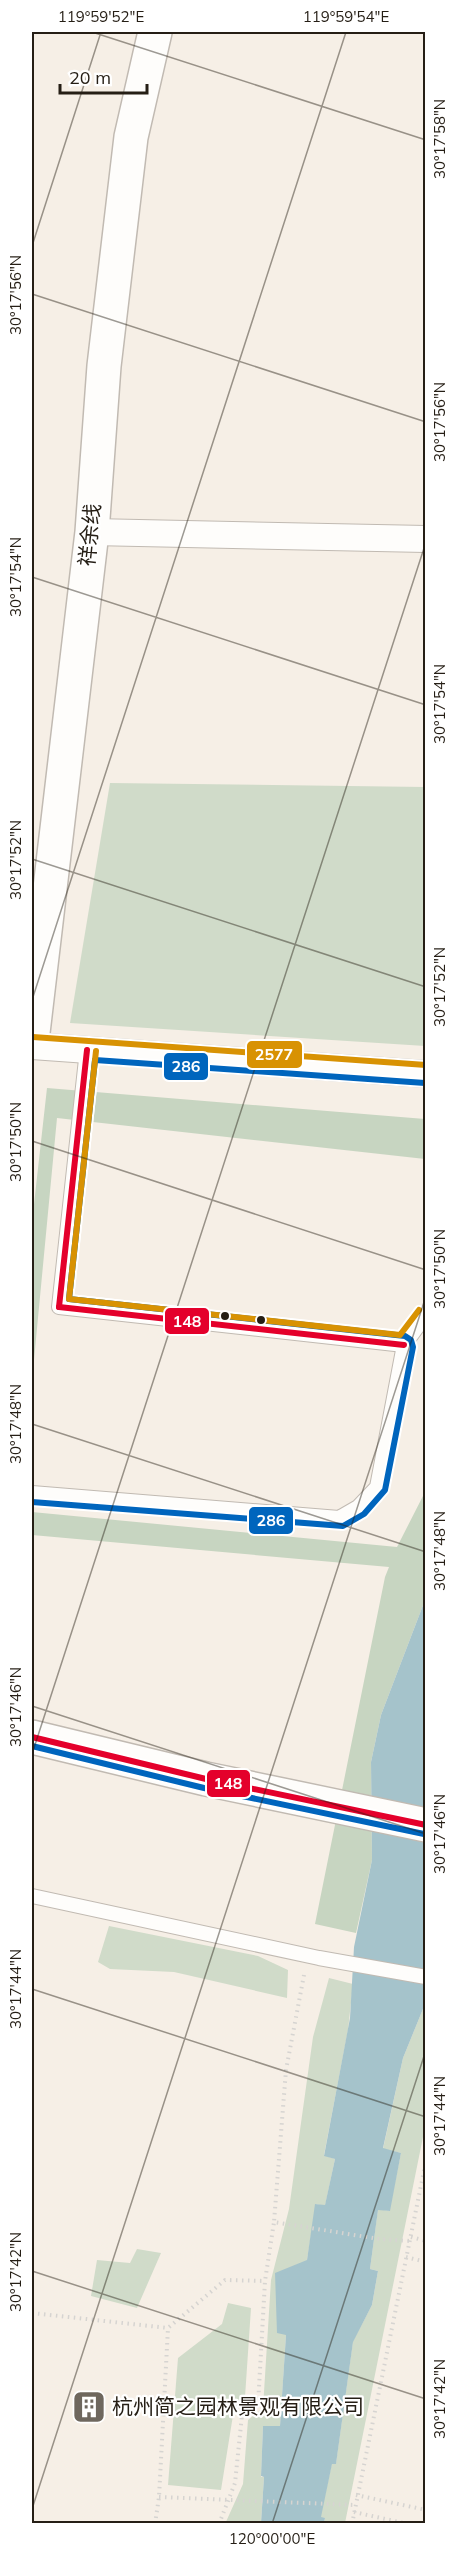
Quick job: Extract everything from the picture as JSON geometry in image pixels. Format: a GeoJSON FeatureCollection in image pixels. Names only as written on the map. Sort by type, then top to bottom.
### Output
{"type":"FeatureCollection","features":[{"type":"Feature","properties":{"kind":"street","name":"祥余线"},"geometry":{"type":"LineString","coordinates":[[32,1041],[92,532],[105,366],[131,137],[155,32]]}},
{"type":"Feature","properties":{"kind":"street"},"geometry":{"type":"LineString","coordinates":[[92,532],[426,539]]}},
{"type":"Feature","properties":{"kind":"street"},"geometry":{"type":"LineString","coordinates":[[32,1046],[426,1074]]}},
{"type":"Feature","properties":{"kind":"street"},"geometry":{"type":"LineString","coordinates":[[32,1737],[206,1779],[426,1825]]}},
{"type":"Feature","properties":{"kind":"lane"},"geometry":{"type":"LineString","coordinates":[[87,1050],[59,1307],[404,1345]]}},
{"type":"Feature","properties":{"kind":"lane"},"geometry":{"type":"LineString","coordinates":[[32,1493],[339,1518],[358,1507],[377,1487],[404,1345],[426,1315]]}},
{"type":"Feature","properties":{"kind":"lane"},"geometry":{"type":"LineString","coordinates":[[32,1896],[319,1958],[426,1977]]}},
{"type":"Feature","properties":{"kind":"path"},"geometry":{"type":"LineString","coordinates":[[219,2523],[235,2483],[242,2415],[258,2405],[265,2281],[274,2222],[286,2070],[305,1971],[319,1958]]}},
{"type":"Feature","properties":{"kind":"path"},"geometry":{"type":"LineString","coordinates":[[352,2523],[426,2161]]}},
{"type":"Feature","properties":{"kind":"path"},"geometry":{"type":"LineString","coordinates":[[274,2222],[379,2239],[426,2241]]}},
{"type":"Feature","properties":{"kind":"path"},"geometry":{"type":"LineString","coordinates":[[406,2257],[426,2262]]}},
{"type":"Feature","properties":{"kind":"path"},"geometry":{"type":"LineString","coordinates":[[32,2313],[168,2328],[225,2280],[265,2281]]}},
{"type":"Feature","properties":{"kind":"path"},"geometry":{"type":"LineString","coordinates":[[155,2523],[159,2497],[168,2328]]}},
{"type":"Feature","properties":{"kind":"path"},"geometry":{"type":"LineString","coordinates":[[357,2495],[426,2510]]}},
{"type":"Feature","properties":{"kind":"path"},"geometry":{"type":"LineString","coordinates":[[159,2497],[355,2505]]}},
{"type":"Feature","properties":{"kind":"path"},"geometry":{"type":"LineString","coordinates":[[354,2512],[408,2523]]}},
{"type":"Feature","properties":{"kind":"green space"},"geometry":{"type":"Polygon","coordinates":[[[110,783],[425,787],[425,1046],[70,1023],[110,783]]]}},
{"type":"Feature","properties":{"kind":"green space"},"geometry":{"type":"Polygon","coordinates":[[[47,1088],[425,1119],[425,1159],[57,1118],[32,1381],[32,1222],[47,1088]]]}},
{"type":"Feature","properties":{"kind":"green space"},"geometry":{"type":"Polygon","coordinates":[[[425,1492],[425,1600],[381,1715],[371,1762],[372,1860],[356,1933],[315,1924],[385,1577],[389,1567],[32,1535],[32,1512],[397,1547],[425,1492]]]}},
{"type":"Feature","properties":{"kind":"green space"},"geometry":{"type":"Polygon","coordinates":[[[109,1926],[258,1956],[288,1970],[287,1998],[174,1972],[110,1969],[98,1962],[109,1926]]]}},
{"type":"Feature","properties":{"kind":"green space"},"geometry":{"type":"Polygon","coordinates":[[[329,1978],[353,1984],[348,2030],[324,2155],[335,2159],[325,2206],[316,2204],[307,2260],[286,2335],[280,2427],[263,2426],[261,2477],[264,2477],[261,2523],[225,2524],[243,2484],[248,2420],[263,2408],[271,2280],[289,2209],[313,2037],[329,1978]]]}},
{"type":"Feature","properties":{"kind":"green space"},"geometry":{"type":"Polygon","coordinates":[[[425,2004],[425,2127],[345,2523],[324,2523],[325,2518],[320,2518],[332,2463],[336,2463],[353,2341],[372,2305],[378,2271],[370,2269],[378,2209],[389,2211],[401,2153],[383,2149],[403,2058],[425,2004]]]}},
{"type":"Feature","properties":{"kind":"green space"},"geometry":{"type":"Polygon","coordinates":[[[137,2249],[161,2253],[137,2308],[91,2296],[97,2260],[130,2263],[137,2249]]]}},
{"type":"Feature","properties":{"kind":"green space"},"geometry":{"type":"Polygon","coordinates":[[[228,2303],[251,2308],[245,2397],[234,2409],[221,2490],[168,2485],[178,2358],[222,2324],[228,2303]]]}},
{"type":"Feature","properties":{"kind":"water"},"geometry":{"type":"Polygon","coordinates":[[[425,1600],[425,2004],[403,2058],[383,2148],[401,2153],[390,2211],[378,2210],[370,2269],[378,2271],[372,2305],[353,2342],[336,2464],[332,2464],[321,2517],[325,2518],[324,2523],[261,2523],[264,2477],[261,2476],[263,2426],[280,2426],[286,2335],[277,2333],[275,2273],[307,2260],[315,2204],[325,2205],[335,2159],[324,2156],[350,2018],[354,1947],[372,1860],[371,1762],[381,1715],[425,1600]]]}},
{"type":"Feature","properties":{"kind":"transit line","name":"2577"},"geometry":{"type":"LineString","coordinates":[[33,1037],[426,1065]]}},
{"type":"Feature","properties":{"kind":"transit line","name":"148"},"geometry":{"type":"LineString","coordinates":[[59,1307],[87,1050]]}},
{"type":"Feature","properties":{"kind":"transit line","name":"2577"},"geometry":{"type":"LineString","coordinates":[[96,1051],[69,1299],[400,1335],[419,1310]]}},
{"type":"Feature","properties":{"kind":"transit line","name":"286"},"geometry":{"type":"LineString","coordinates":[[32,1502],[343,1526],[364,1514],[385,1490],[413,1347],[411,1340],[405,1336],[69,1299],[95,1060],[425,1083]]}},
{"type":"Feature","properties":{"kind":"transit line","name":"148"},"geometry":{"type":"LineString","coordinates":[[59,1307],[404,1345]]}},
{"type":"Feature","properties":{"kind":"transit line","name":"148"},"geometry":{"type":"LineString","coordinates":[[32,1737],[206,1779],[426,1825]]}},
{"type":"Feature","properties":{"kind":"transit line","name":"286"},"geometry":{"type":"LineString","coordinates":[[32,1746],[204,1788],[424,1834]]}},
{"type":"Feature","properties":{"kind":"place","name":"杭州简之园林景观有限公司"},"geometry":{"type":"Point","coordinates":[89,2407]}}]}
